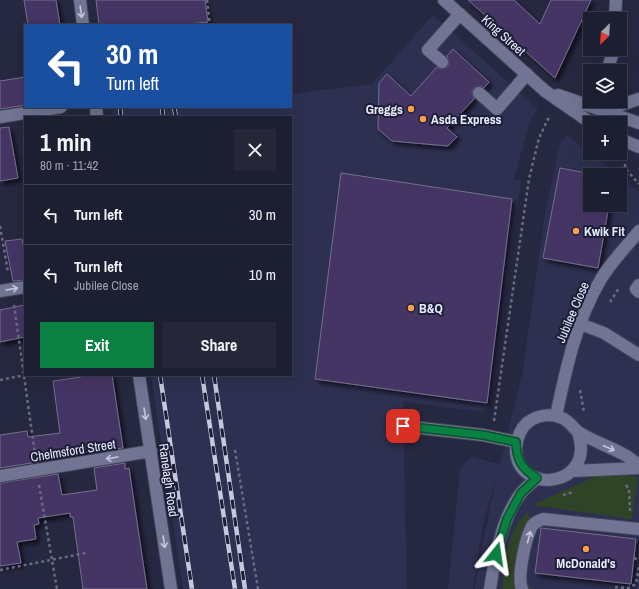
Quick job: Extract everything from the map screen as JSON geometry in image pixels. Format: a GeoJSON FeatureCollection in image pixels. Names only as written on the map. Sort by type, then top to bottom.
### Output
{"type":"FeatureCollection","features":[{"type":"Feature","properties":{"kind":"street"},"geometry":{"type":"LineString","coordinates":[[80,0],[83,24]]}},
{"type":"Feature","properties":{"kind":"street","name":"King Street"},"geometry":{"type":"LineString","coordinates":[[444,0],[545,91],[583,117]]}},
{"type":"Feature","properties":{"kind":"street"},"geometry":{"type":"LineString","coordinates":[[615,12],[616,0]]}},
{"type":"Feature","properties":{"kind":"street"},"geometry":{"type":"LineString","coordinates":[[442,62],[428,50],[460,14]]}},
{"type":"Feature","properties":{"kind":"street"},"geometry":{"type":"LineString","coordinates":[[479,93],[497,109],[526,74]]}},
{"type":"Feature","properties":{"kind":"street","name":"King Street"},"geometry":{"type":"LineString","coordinates":[[545,91],[606,110],[639,123]]}},
{"type":"Feature","properties":{"kind":"street"},"geometry":{"type":"LineString","coordinates":[[606,110],[639,98]]}},
{"type":"Feature","properties":{"kind":"street"},"geometry":{"type":"LineString","coordinates":[[0,117],[55,108]]}},
{"type":"Feature","properties":{"kind":"street"},"geometry":{"type":"LineString","coordinates":[[627,142],[639,147]]}},
{"type":"Feature","properties":{"kind":"street","name":"Jubilee Close"},"geometry":{"type":"LineString","coordinates":[[556,416],[569,357],[580,324],[601,278],[639,231]]}},
{"type":"Feature","properties":{"kind":"street"},"geometry":{"type":"LineString","coordinates":[[639,285],[636,289],[639,292]]}},
{"type":"Feature","properties":{"kind":"street"},"geometry":{"type":"LineString","coordinates":[[6,290],[24,286]]}},
{"type":"Feature","properties":{"kind":"street"},"geometry":{"type":"LineString","coordinates":[[580,324],[604,333],[639,355]]}},
{"type":"Feature","properties":{"kind":"street","name":"Ranelagh Road"},"geometry":{"type":"LineString","coordinates":[[139,376],[171,589]]}},
{"type":"Feature","properties":{"kind":"street"},"geometry":{"type":"LineString","coordinates":[[546,415],[556,416],[573,425],[578,432],[582,453],[578,463],[572,471],[564,477],[555,480],[537,478],[527,472],[520,464],[516,453],[516,442],[520,432],[527,424],[536,418],[546,415]]}},
{"type":"Feature","properties":{"kind":"street"},"geometry":{"type":"LineString","coordinates":[[403,426],[483,435],[516,442]]}},
{"type":"Feature","properties":{"kind":"street"},"geometry":{"type":"LineString","coordinates":[[578,432],[621,453],[639,465]]}},
{"type":"Feature","properties":{"kind":"street","name":"Chelmsford Street"},"geometry":{"type":"LineString","coordinates":[[0,476],[151,451]]}},
{"type":"Feature","properties":{"kind":"street"},"geometry":{"type":"LineString","coordinates":[[572,471],[639,468]]}},
{"type":"Feature","properties":{"kind":"street"},"geometry":{"type":"LineString","coordinates":[[490,589],[499,540],[507,519],[521,493],[537,478]]}},
{"type":"Feature","properties":{"kind":"street"},"geometry":{"type":"LineString","coordinates":[[522,589],[520,584],[522,562],[531,527],[537,521],[543,519],[639,529]]}},
{"type":"Feature","properties":{"kind":"path"},"geometry":{"type":"LineString","coordinates":[[207,0],[210,24]]}},
{"type":"Feature","properties":{"kind":"path"},"geometry":{"type":"LineString","coordinates":[[498,404],[529,179],[539,138],[552,112]]}},
{"type":"Feature","properties":{"kind":"path"},"geometry":{"type":"LineString","coordinates":[[624,160],[625,168],[639,184]]}},
{"type":"Feature","properties":{"kind":"path"},"geometry":{"type":"LineString","coordinates":[[0,226],[6,290],[24,371]]}},
{"type":"Feature","properties":{"kind":"path"},"geometry":{"type":"LineString","coordinates":[[598,331],[607,306],[619,287]]}},
{"type":"Feature","properties":{"kind":"path"},"geometry":{"type":"LineString","coordinates":[[0,380],[25,376],[37,470],[51,561],[57,589]]}},
{"type":"Feature","properties":{"kind":"path"},"geometry":{"type":"LineString","coordinates":[[580,389],[583,410],[586,416]]}},
{"type":"Feature","properties":{"kind":"path"},"geometry":{"type":"LineString","coordinates":[[236,450],[258,589]]}},
{"type":"Feature","properties":{"kind":"path"},"geometry":{"type":"LineString","coordinates":[[622,480],[629,490],[630,511],[634,517]]}},
{"type":"Feature","properties":{"kind":"path"},"geometry":{"type":"LineString","coordinates":[[559,496],[566,495],[580,489]]}},
{"type":"Feature","properties":{"kind":"path"},"geometry":{"type":"LineString","coordinates":[[0,570],[86,553]]}},
{"type":"Feature","properties":{"kind":"path"},"geometry":{"type":"LineString","coordinates":[[634,558],[639,560]]}},
{"type":"Feature","properties":{"kind":"path"},"geometry":{"type":"LineString","coordinates":[[615,587],[628,588],[636,584],[639,566]]}},
{"type":"Feature","properties":{"kind":"shaded area"},"geometry":{"type":"Polygon","coordinates":[[[433,15],[538,109],[530,121],[514,179],[521,181],[492,404],[483,412],[403,401],[407,589],[183,589],[151,376],[292,376],[292,116],[112,116],[111,108],[292,108],[292,94],[372,84],[433,15]]]}},
{"type":"Feature","properties":{"kind":"shaded area"},"geometry":{"type":"Polygon","coordinates":[[[567,135],[583,148],[583,160],[598,160],[608,168],[583,168],[583,212],[627,212],[627,183],[639,192],[639,589],[474,589],[496,479],[483,523],[473,589],[448,589],[460,469],[471,457],[500,464],[522,375],[545,213],[560,144],[567,135]]]}},
{"type":"Feature","properties":{"kind":"green space"},"geometry":{"type":"Polygon","coordinates":[[[601,474],[620,474],[638,477],[632,519],[532,505],[601,474]]]}},
{"type":"Feature","properties":{"kind":"green space"},"geometry":{"type":"Polygon","coordinates":[[[528,512],[530,519],[523,530],[519,565],[521,580],[528,587],[535,589],[503,589],[503,570],[511,537],[521,518],[528,512]]]}},
{"type":"Feature","properties":{"kind":"building"},"geometry":{"type":"Polygon","coordinates":[[[24,0],[56,0],[60,24],[28,24],[24,0]]]}},
{"type":"Feature","properties":{"kind":"building"},"geometry":{"type":"Polygon","coordinates":[[[96,0],[205,0],[208,22],[189,24],[99,24],[96,0]]]}},
{"type":"Feature","properties":{"kind":"building"},"geometry":{"type":"Polygon","coordinates":[[[468,0],[514,0],[540,24],[551,0],[591,0],[585,12],[583,12],[583,17],[555,78],[468,0]]]}},
{"type":"Feature","properties":{"kind":"building"},"geometry":{"type":"Polygon","coordinates":[[[453,49],[489,82],[484,88],[480,86],[474,88],[472,92],[474,99],[447,128],[457,137],[448,146],[392,141],[378,129],[379,83],[387,74],[411,96],[437,67],[441,69],[447,67],[449,63],[447,56],[453,49]]]}},
{"type":"Feature","properties":{"kind":"building"},"geometry":{"type":"Polygon","coordinates":[[[24,77],[24,105],[0,109],[0,81],[24,77]]]}},
{"type":"Feature","properties":{"kind":"building"},"geometry":{"type":"Polygon","coordinates":[[[9,127],[18,178],[0,181],[0,128],[9,127]]]}},
{"type":"Feature","properties":{"kind":"building","name":"Kwik Fit"},"geometry":{"type":"Polygon","coordinates":[[[560,168],[583,172],[583,212],[608,212],[598,268],[543,258],[560,168]]]}},
{"type":"Feature","properties":{"kind":"building","name":"B&Q"},"geometry":{"type":"Polygon","coordinates":[[[341,173],[512,199],[487,403],[315,379],[341,173]]]}},
{"type":"Feature","properties":{"kind":"building"},"geometry":{"type":"Polygon","coordinates":[[[22,239],[24,248],[24,280],[13,281],[5,241],[22,239]]]}},
{"type":"Feature","properties":{"kind":"building"},"geometry":{"type":"Polygon","coordinates":[[[24,305],[24,337],[0,342],[0,310],[24,305]]]}},
{"type":"Feature","properties":{"kind":"building"},"geometry":{"type":"Polygon","coordinates":[[[112,376],[123,448],[55,456],[56,459],[0,468],[0,435],[27,431],[28,437],[60,433],[53,381],[81,377],[112,376]]]}},
{"type":"Feature","properties":{"kind":"building"},"geometry":{"type":"Polygon","coordinates":[[[125,463],[125,469],[129,468],[147,589],[83,589],[73,517],[70,517],[70,513],[38,518],[39,524],[34,525],[36,539],[17,542],[21,563],[0,566],[0,483],[58,474],[62,495],[97,490],[94,468],[125,463]]]}},
{"type":"Feature","properties":{"kind":"building","name":"McDonald's"},"geometry":{"type":"Polygon","coordinates":[[[541,528],[636,539],[631,584],[535,573],[541,528]]]}},
{"type":"Feature","properties":{"kind":"railway"},"geometry":{"type":"LineString","coordinates":[[120,108],[121,116]]}},
{"type":"Feature","properties":{"kind":"railway"},"geometry":{"type":"LineString","coordinates":[[162,108],[163,116]]}},
{"type":"Feature","properties":{"kind":"railway"},"geometry":{"type":"LineString","coordinates":[[174,108],[176,116]]}},
{"type":"Feature","properties":{"kind":"railway"},"geometry":{"type":"LineString","coordinates":[[160,376],[192,589]]}},
{"type":"Feature","properties":{"kind":"railway"},"geometry":{"type":"LineString","coordinates":[[202,376],[235,589]]}},
{"type":"Feature","properties":{"kind":"railway"},"geometry":{"type":"LineString","coordinates":[[214,376],[245,589]]}},
{"type":"Feature","properties":{"kind":"place","name":"Greggs"},"geometry":{"type":"Point","coordinates":[411,109]}},
{"type":"Feature","properties":{"kind":"place","name":"Asda Express"},"geometry":{"type":"Point","coordinates":[423,119]}},
{"type":"Feature","properties":{"kind":"place","name":"Kwik Fit"},"geometry":{"type":"Point","coordinates":[576,231]}},
{"type":"Feature","properties":{"kind":"place","name":"B&Q"},"geometry":{"type":"Point","coordinates":[411,308]}},
{"type":"Feature","properties":{"kind":"place","name":"McDonald's"},"geometry":{"type":"Point","coordinates":[586,549]}},
{"type":"Feature","properties":{"kind":"route"},"geometry":{"type":"LineString","coordinates":[[403,426],[483,435],[516,442],[516,453],[520,464],[527,472],[537,478],[521,493],[507,519],[499,540],[496,554]]}}]}
